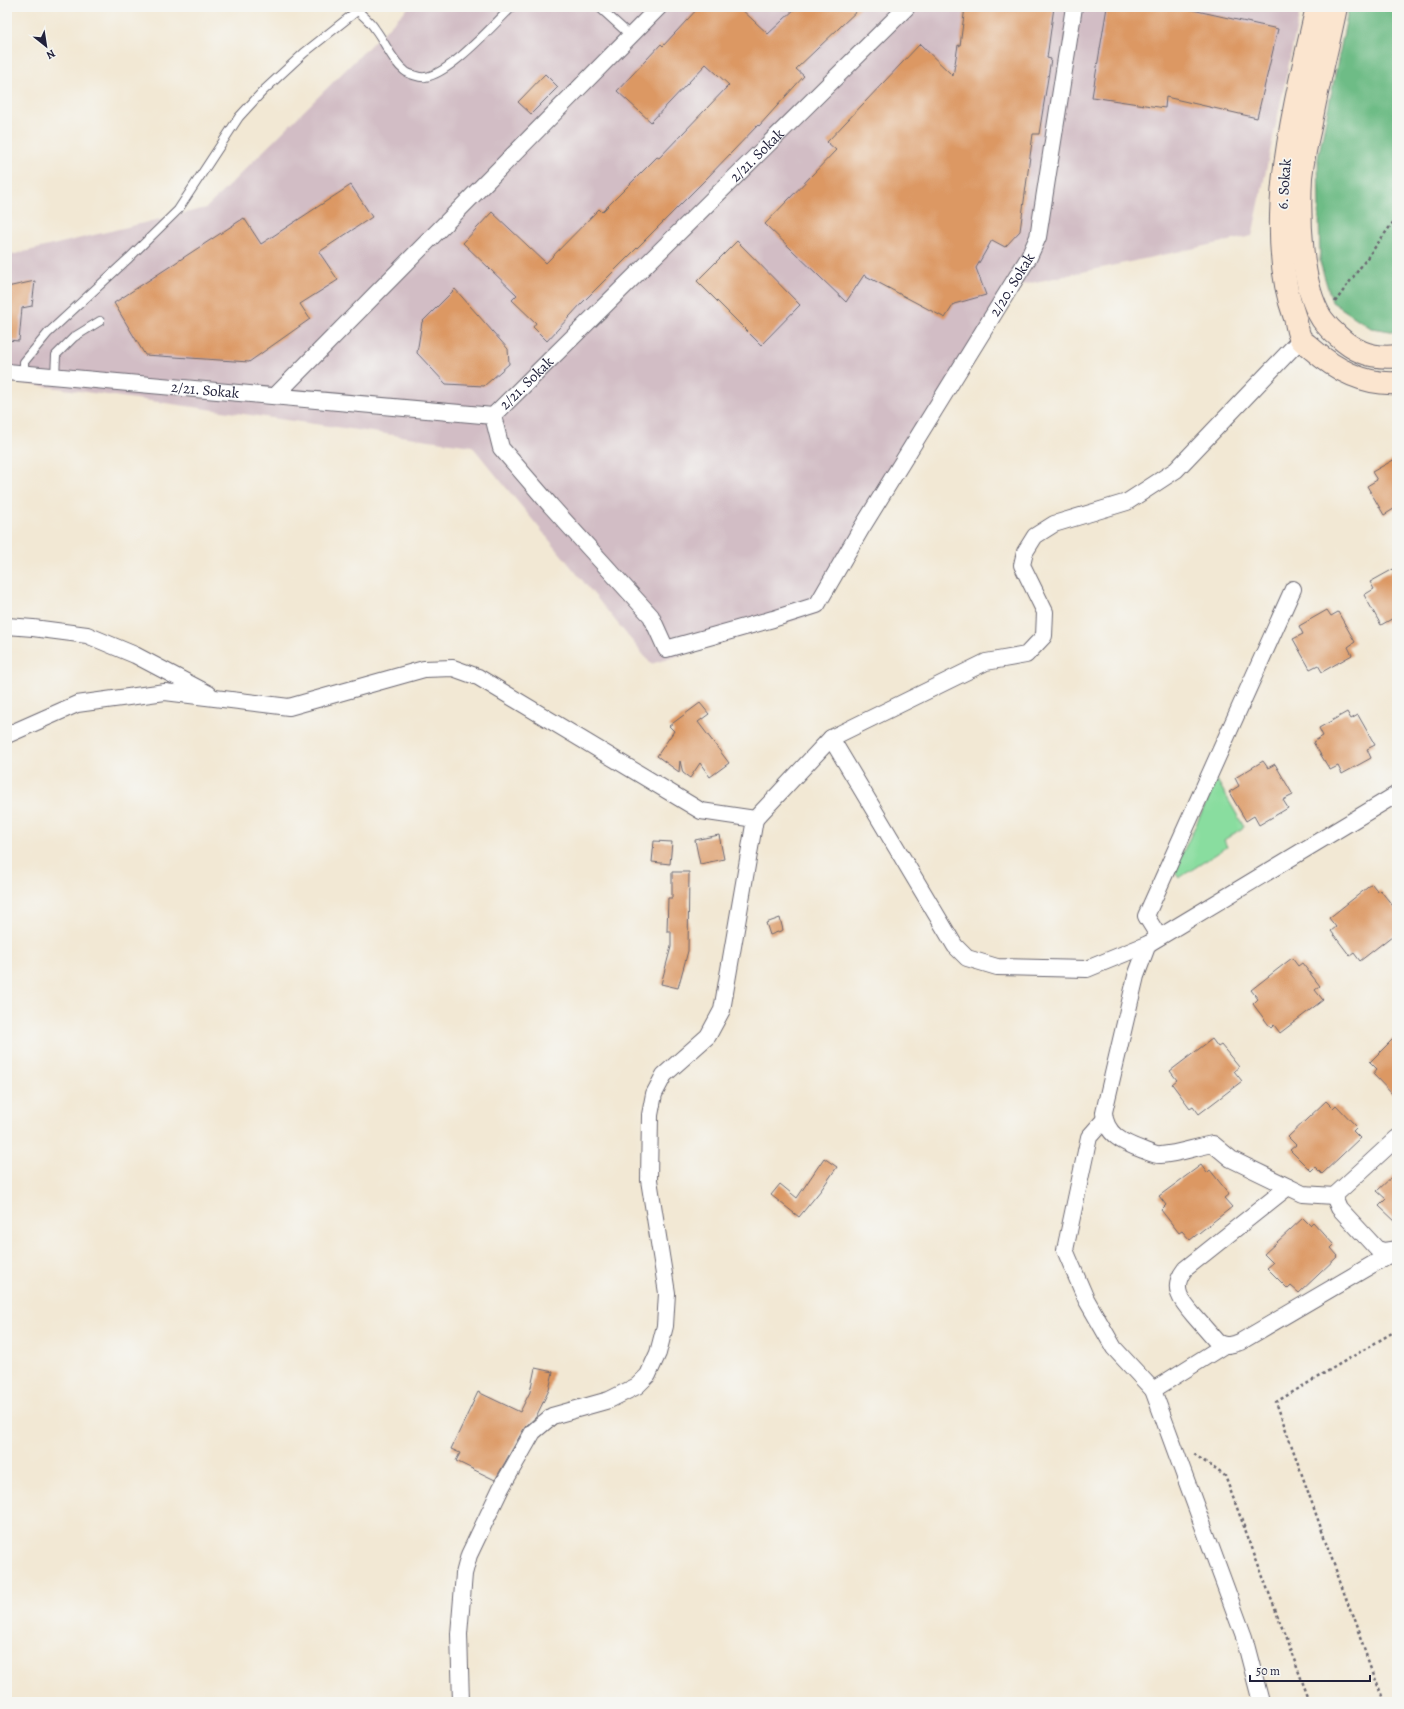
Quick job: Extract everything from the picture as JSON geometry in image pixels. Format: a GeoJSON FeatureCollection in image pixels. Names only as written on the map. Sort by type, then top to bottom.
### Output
{"type":"FeatureCollection","features":[{"type":"Feature","properties":{"kind":"main road","name":"6. Sokak"},"geometry":{"type":"LineString","coordinates":[[1301,339],[1290,306],[1285,279],[1281,236],[1282,206],[1286,156],[1294,108],[1317,7]]}},
{"type":"Feature","properties":{"kind":"main road","name":"6. Sokak"},"geometry":{"type":"LineString","coordinates":[[1326,324],[1311,292],[1304,261],[1301,229],[1301,176],[1319,78],[1336,7]]}},
{"type":"Feature","properties":{"kind":"main road"},"geometry":{"type":"LineString","coordinates":[[1326,324],[1353,348],[1364,353],[1380,357],[1397,356]]}},
{"type":"Feature","properties":{"kind":"main road"},"geometry":{"type":"LineString","coordinates":[[1301,339],[1318,354],[1350,375],[1368,381],[1397,384]]}},
{"type":"Feature","properties":{"kind":"street"},"geometry":{"type":"LineString","coordinates":[[275,396],[659,7]]}},
{"type":"Feature","properties":{"kind":"street","name":"2/21. Sokak"},"geometry":{"type":"LineString","coordinates":[[7,372],[493,416],[907,7]]}},
{"type":"Feature","properties":{"kind":"street","name":"2/20. Sokak"},"geometry":{"type":"LineString","coordinates":[[493,416],[501,448],[551,506],[652,616],[666,649],[817,605],[861,529],[1028,257],[1038,237],[1074,7]]}},
{"type":"Feature","properties":{"kind":"street"},"geometry":{"type":"LineString","coordinates":[[461,1702],[459,1634],[464,1574],[469,1555],[501,1488],[534,1432],[552,1416],[609,1400],[637,1386],[648,1375],[658,1353],[665,1326],[667,1293],[649,1180],[650,1115],[654,1094],[664,1075],[708,1036],[722,1010],[755,819],[831,738],[986,662],[1026,655],[1044,636],[1045,612],[1022,565],[1025,552],[1035,536],[1054,524],[1127,502],[1176,470],[1301,339]]}},
{"type":"Feature","properties":{"kind":"street"},"geometry":{"type":"LineString","coordinates":[[1293,589],[1146,916],[1154,941],[1136,976],[1104,1112],[1104,1120],[1112,1134],[1118,1140],[1159,1156],[1213,1144],[1231,1159],[1303,1194],[1334,1196],[1397,1138]]}},
{"type":"Feature","properties":{"kind":"street"},"geometry":{"type":"LineString","coordinates":[[7,626],[87,635],[135,655],[218,699]]}},
{"type":"Feature","properties":{"kind":"street"},"geometry":{"type":"LineString","coordinates":[[7,735],[77,704],[165,692],[289,707],[424,669],[453,668],[478,677],[701,811],[755,819]]}},
{"type":"Feature","properties":{"kind":"street"},"geometry":{"type":"LineString","coordinates":[[831,738],[955,946],[967,958],[997,967],[1087,969],[1154,941],[1397,794]]}},
{"type":"Feature","properties":{"kind":"street"},"geometry":{"type":"LineString","coordinates":[[1104,1120],[1088,1137],[1065,1250],[1086,1299],[1114,1348],[1153,1390],[1244,1637],[1261,1702]]}},
{"type":"Feature","properties":{"kind":"street"},"geometry":{"type":"LineString","coordinates":[[1223,1346],[1216,1342],[1182,1302],[1178,1283],[1180,1276],[1185,1270],[1288,1187]]}},
{"type":"Feature","properties":{"kind":"street"},"geometry":{"type":"LineString","coordinates":[[1334,1196],[1339,1208],[1376,1249],[1384,1251],[1397,1249]]}},
{"type":"Feature","properties":{"kind":"street"},"geometry":{"type":"LineString","coordinates":[[1153,1390],[1223,1346],[1240,1342],[1397,1249]]}},
{"type":"Feature","properties":{"kind":"lane"},"geometry":{"type":"LineString","coordinates":[[24,374],[24,362],[48,333],[178,210],[239,117],[263,91],[304,53],[360,9],[375,28],[389,52],[405,72],[424,78],[436,74],[453,63],[478,42],[512,7]]}},
{"type":"Feature","properties":{"kind":"lane"},"geometry":{"type":"LineString","coordinates":[[598,7],[631,36]]}},
{"type":"Feature","properties":{"kind":"lane"},"geometry":{"type":"LineString","coordinates":[[55,376],[56,355],[74,337],[100,321]]}},
{"type":"Feature","properties":{"kind":"path"},"geometry":{"type":"LineString","coordinates":[[1326,324],[1397,217]]}},
{"type":"Feature","properties":{"kind":"path"},"geometry":{"type":"LineString","coordinates":[[1383,1702],[1276,1402],[1397,1330]]}},
{"type":"Feature","properties":{"kind":"path"},"geometry":{"type":"LineString","coordinates":[[1170,1436],[1225,1476],[1310,1702]]}},
{"type":"Feature","properties":{"kind":"shaded area"},"geometry":{"type":"Polygon","coordinates":[[[409,7],[1301,7],[1252,236],[1012,287],[818,613],[651,664],[472,446],[7,381],[7,256],[206,208],[409,7]]]}},
{"type":"Feature","properties":{"kind":"green space"},"geometry":{"type":"Polygon","coordinates":[[[1349,7],[1397,7],[1397,332],[1371,328],[1332,302],[1320,262],[1318,158],[1349,7]]]}},
{"type":"Feature","properties":{"kind":"green space"},"geometry":{"type":"Polygon","coordinates":[[[1217,780],[1244,827],[1224,840],[1227,847],[1179,878],[1174,871],[1217,780]]]}},
{"type":"Feature","properties":{"kind":"building"},"geometry":{"type":"Polygon","coordinates":[[[699,7],[739,7],[768,34],[797,7],[861,7],[796,69],[804,76],[759,126],[758,125],[581,304],[547,341],[533,327],[536,323],[512,300],[517,295],[463,243],[492,212],[546,263],[599,209],[602,212],[657,157],[659,158],[729,85],[706,64],[651,122],[617,91],[661,44],[663,46],[699,7]]]}},
{"type":"Feature","properties":{"kind":"building"},"geometry":{"type":"Polygon","coordinates":[[[965,7],[1054,7],[1047,58],[1051,59],[1039,134],[1033,134],[1020,231],[1005,247],[992,240],[976,268],[986,295],[954,304],[945,318],[864,275],[846,302],[765,224],[836,150],[827,142],[920,44],[953,76],[958,45],[960,46],[965,7]]]}},
{"type":"Feature","properties":{"kind":"building"},"geometry":{"type":"Polygon","coordinates":[[[1107,7],[1179,7],[1278,29],[1257,118],[1166,97],[1165,108],[1092,97],[1107,7]]]}},
{"type":"Feature","properties":{"kind":"building"},"geometry":{"type":"Polygon","coordinates":[[[545,74],[558,87],[531,114],[518,102],[545,74]]]}},
{"type":"Feature","properties":{"kind":"building"},"geometry":{"type":"Polygon","coordinates":[[[351,185],[372,217],[319,252],[338,280],[300,304],[310,319],[249,362],[145,355],[114,303],[244,218],[261,244],[351,185]]]}},
{"type":"Feature","properties":{"kind":"building"},"geometry":{"type":"Polygon","coordinates":[[[737,241],[800,305],[761,345],[697,281],[737,241]]]}},
{"type":"Feature","properties":{"kind":"building"},"geometry":{"type":"Polygon","coordinates":[[[35,281],[32,306],[22,308],[19,341],[7,340],[7,287],[35,281]]]}},
{"type":"Feature","properties":{"kind":"building"},"geometry":{"type":"Polygon","coordinates":[[[455,289],[508,349],[509,364],[484,386],[446,384],[417,353],[422,322],[455,289]]]}},
{"type":"Feature","properties":{"kind":"building"},"geometry":{"type":"Polygon","coordinates":[[[1397,458],[1397,507],[1384,515],[1367,486],[1377,480],[1372,472],[1397,458]]]}},
{"type":"Feature","properties":{"kind":"building"},"geometry":{"type":"Polygon","coordinates":[[[1397,567],[1397,616],[1381,625],[1364,595],[1374,589],[1370,582],[1397,567]]]}},
{"type":"Feature","properties":{"kind":"building"},"geometry":{"type":"Polygon","coordinates":[[[1327,610],[1331,616],[1338,612],[1355,642],[1348,647],[1352,655],[1322,672],[1318,665],[1310,669],[1293,639],[1303,634],[1299,626],[1327,610]]]}},
{"type":"Feature","properties":{"kind":"building"},"geometry":{"type":"Polygon","coordinates":[[[700,703],[709,714],[698,722],[729,763],[710,777],[700,763],[690,778],[683,773],[680,761],[679,772],[657,756],[674,731],[669,726],[700,703]]]}},
{"type":"Feature","properties":{"kind":"building"},"geometry":{"type":"Polygon","coordinates":[[[1347,712],[1351,719],[1358,715],[1375,745],[1367,749],[1371,758],[1342,774],[1338,766],[1330,770],[1313,742],[1323,736],[1319,728],[1347,712]]]}},
{"type":"Feature","properties":{"kind":"building"},"geometry":{"type":"Polygon","coordinates":[[[1263,761],[1268,768],[1275,764],[1293,795],[1283,800],[1288,808],[1259,825],[1254,816],[1246,821],[1229,792],[1239,786],[1235,778],[1263,761]]]}},
{"type":"Feature","properties":{"kind":"building"},"geometry":{"type":"Polygon","coordinates":[[[719,835],[724,859],[700,864],[695,840],[719,835]]]}},
{"type":"Feature","properties":{"kind":"building"},"geometry":{"type":"Polygon","coordinates":[[[654,841],[672,842],[670,864],[652,862],[654,841]]]}},
{"type":"Feature","properties":{"kind":"building"},"geometry":{"type":"Polygon","coordinates":[[[672,872],[689,872],[688,951],[678,988],[661,984],[671,947],[671,931],[667,931],[668,898],[672,898],[672,872]]]}},
{"type":"Feature","properties":{"kind":"building"},"geometry":{"type":"Polygon","coordinates":[[[1372,884],[1378,892],[1380,890],[1397,911],[1397,932],[1360,961],[1354,953],[1350,956],[1331,931],[1336,927],[1329,918],[1372,884]]]}},
{"type":"Feature","properties":{"kind":"building"},"geometry":{"type":"Polygon","coordinates":[[[780,918],[783,930],[770,935],[766,923],[780,918]]]}},
{"type":"Feature","properties":{"kind":"building"},"geometry":{"type":"Polygon","coordinates":[[[1292,958],[1298,966],[1302,963],[1320,986],[1315,990],[1323,1000],[1280,1033],[1274,1025],[1271,1028],[1253,1004],[1258,999],[1251,990],[1292,958]]]}},
{"type":"Feature","properties":{"kind":"building"},"geometry":{"type":"Polygon","coordinates":[[[1397,1035],[1397,1099],[1373,1074],[1377,1069],[1370,1062],[1397,1035]]]}},
{"type":"Feature","properties":{"kind":"building"},"geometry":{"type":"Polygon","coordinates":[[[1212,1039],[1218,1047],[1221,1045],[1239,1067],[1234,1071],[1242,1081],[1199,1114],[1193,1106],[1190,1108],[1172,1084],[1177,1080],[1170,1071],[1212,1039]]]}},
{"type":"Feature","properties":{"kind":"building"},"geometry":{"type":"Polygon","coordinates":[[[1326,1101],[1333,1108],[1336,1105],[1357,1127],[1353,1131],[1360,1138],[1322,1174],[1315,1167],[1311,1171],[1290,1150],[1296,1145],[1288,1137],[1326,1101]]]}},
{"type":"Feature","properties":{"kind":"building"},"geometry":{"type":"Polygon","coordinates":[[[824,1158],[837,1167],[799,1217],[771,1195],[780,1184],[797,1198],[824,1158]]]}},
{"type":"Feature","properties":{"kind":"building"},"geometry":{"type":"Polygon","coordinates":[[[1201,1165],[1207,1173],[1210,1170],[1229,1194],[1224,1198],[1232,1207],[1190,1240],[1182,1231],[1179,1233],[1161,1210],[1166,1205],[1159,1196],[1201,1165]]]}},
{"type":"Feature","properties":{"kind":"building"},"geometry":{"type":"Polygon","coordinates":[[[1397,1172],[1397,1223],[1379,1206],[1386,1199],[1377,1191],[1397,1172]]]}},
{"type":"Feature","properties":{"kind":"building"},"geometry":{"type":"Polygon","coordinates":[[[1303,1218],[1310,1225],[1313,1222],[1334,1245],[1331,1248],[1338,1256],[1299,1293],[1291,1286],[1288,1289],[1267,1268],[1273,1263],[1264,1254],[1303,1218]]]}},
{"type":"Feature","properties":{"kind":"building"},"geometry":{"type":"Polygon","coordinates":[[[535,1368],[553,1372],[549,1390],[536,1417],[525,1427],[495,1480],[456,1461],[460,1453],[451,1449],[478,1392],[520,1412],[530,1392],[535,1368]]]}}]}
